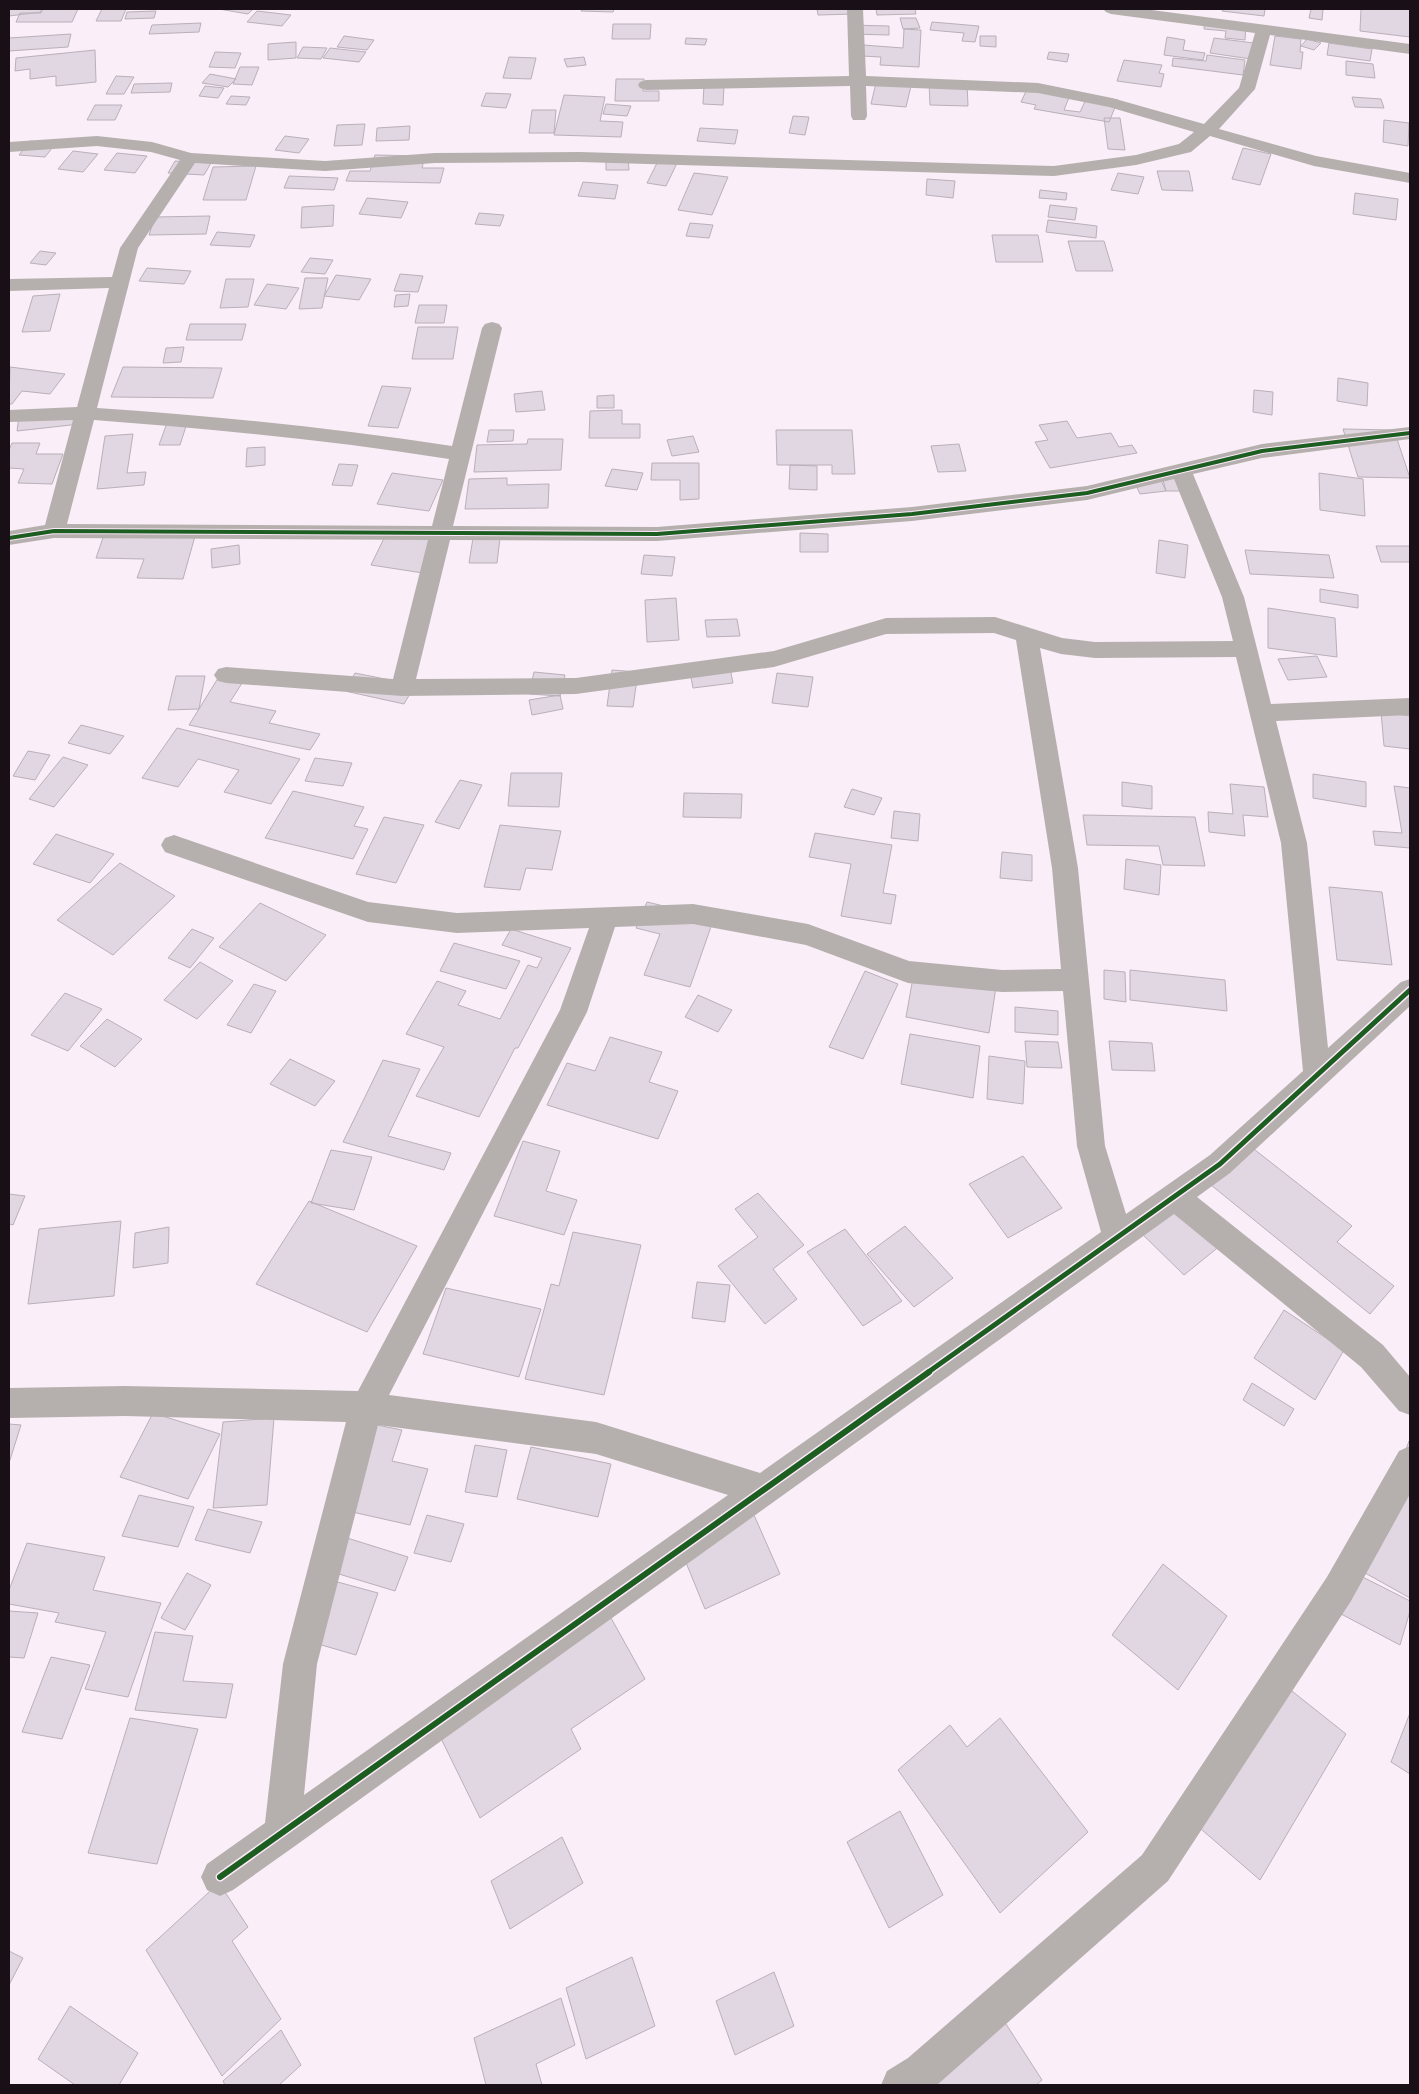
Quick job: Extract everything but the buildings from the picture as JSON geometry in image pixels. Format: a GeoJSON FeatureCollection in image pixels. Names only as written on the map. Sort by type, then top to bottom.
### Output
{"type":"FeatureCollection","features":[{"type":"Feature","properties":{"kind":"street"},"geometry":{"type":"LineString","coordinates":[[855,9],[859,116]]}},
{"type":"Feature","properties":{"kind":"street"},"geometry":{"type":"LineString","coordinates":[[1111,9],[1410,49]]}},
{"type":"Feature","properties":{"kind":"street"},"geometry":{"type":"LineString","coordinates":[[9,146],[96,141],[152,146],[190,158],[325,166],[435,158],[580,157],[1054,171],[1136,160],[1186,148],[1217,122],[1247,89],[1264,30]]}},
{"type":"Feature","properties":{"kind":"street"},"geometry":{"type":"LineString","coordinates":[[646,85],[859,81],[1038,88],[1112,103],[1314,161],[1410,178]]}},
{"type":"Feature","properties":{"kind":"street"},"geometry":{"type":"LineString","coordinates":[[54,531],[121,282],[128,248],[190,158]]}},
{"type":"Feature","properties":{"kind":"street"},"geometry":{"type":"LineString","coordinates":[[9,285],[121,282]]}},
{"type":"Feature","properties":{"kind":"street"},"geometry":{"type":"LineString","coordinates":[[402,688],[492,328]]}},
{"type":"Feature","properties":{"kind":"street"},"geometry":{"type":"LineString","coordinates":[[9,416],[85,413],[192,421],[372,440],[462,454]]}},
{"type":"Feature","properties":{"kind":"street"},"geometry":{"type":"LineString","coordinates":[[9,538],[54,531],[657,534],[903,515],[1087,493],[1262,451],[1410,433]]}},
{"type":"Feature","properties":{"kind":"street"},"geometry":{"type":"LineString","coordinates":[[1180,470],[1233,597],[1294,843],[1317,1077]]}},
{"type":"Feature","properties":{"kind":"street"},"geometry":{"type":"LineString","coordinates":[[226,675],[402,688],[576,686],[774,659],[886,626],[995,625],[1062,646],[1095,650],[1245,648]]}},
{"type":"Feature","properties":{"kind":"street"},"geometry":{"type":"LineString","coordinates":[[1027,636],[1065,868],[1091,1146],[1118,1238]]}},
{"type":"Feature","properties":{"kind":"street"},"geometry":{"type":"LineString","coordinates":[[1261,713],[1410,706]]}},
{"type":"Feature","properties":{"kind":"street"},"geometry":{"type":"LineString","coordinates":[[174,845],[368,912],[457,923],[693,914],[808,935],[908,972],[1002,981],[1075,980]]}},
{"type":"Feature","properties":{"kind":"street"},"geometry":{"type":"LineString","coordinates":[[282,1833],[300,1664],[366,1408],[573,1012],[606,917]]}},
{"type":"Feature","properties":{"kind":"street"},"geometry":{"type":"LineString","coordinates":[[220,1877],[1220,1164],[1410,990]]}},
{"type":"Feature","properties":{"kind":"street"},"geometry":{"type":"LineString","coordinates":[[1175,1197],[1372,1356],[1410,1400]]}},
{"type":"Feature","properties":{"kind":"street"},"geometry":{"type":"LineString","coordinates":[[9,1403],[125,1401],[366,1408],[596,1438],[764,1490]]}},
{"type":"Feature","properties":{"kind":"street"},"geometry":{"type":"LineString","coordinates":[[901,2085],[922,2072],[1155,1868],[1339,1589],[1410,1462]]}},
{"type":"Feature","properties":{"kind":"cycle path"},"geometry":{"type":"LineString","coordinates":[[9,538],[54,531],[657,534],[912,514],[1087,493],[1262,451],[1410,433]]}},
{"type":"Feature","properties":{"kind":"cycle path"},"geometry":{"type":"LineString","coordinates":[[220,1877],[1220,1164],[1410,990]]}}]}
